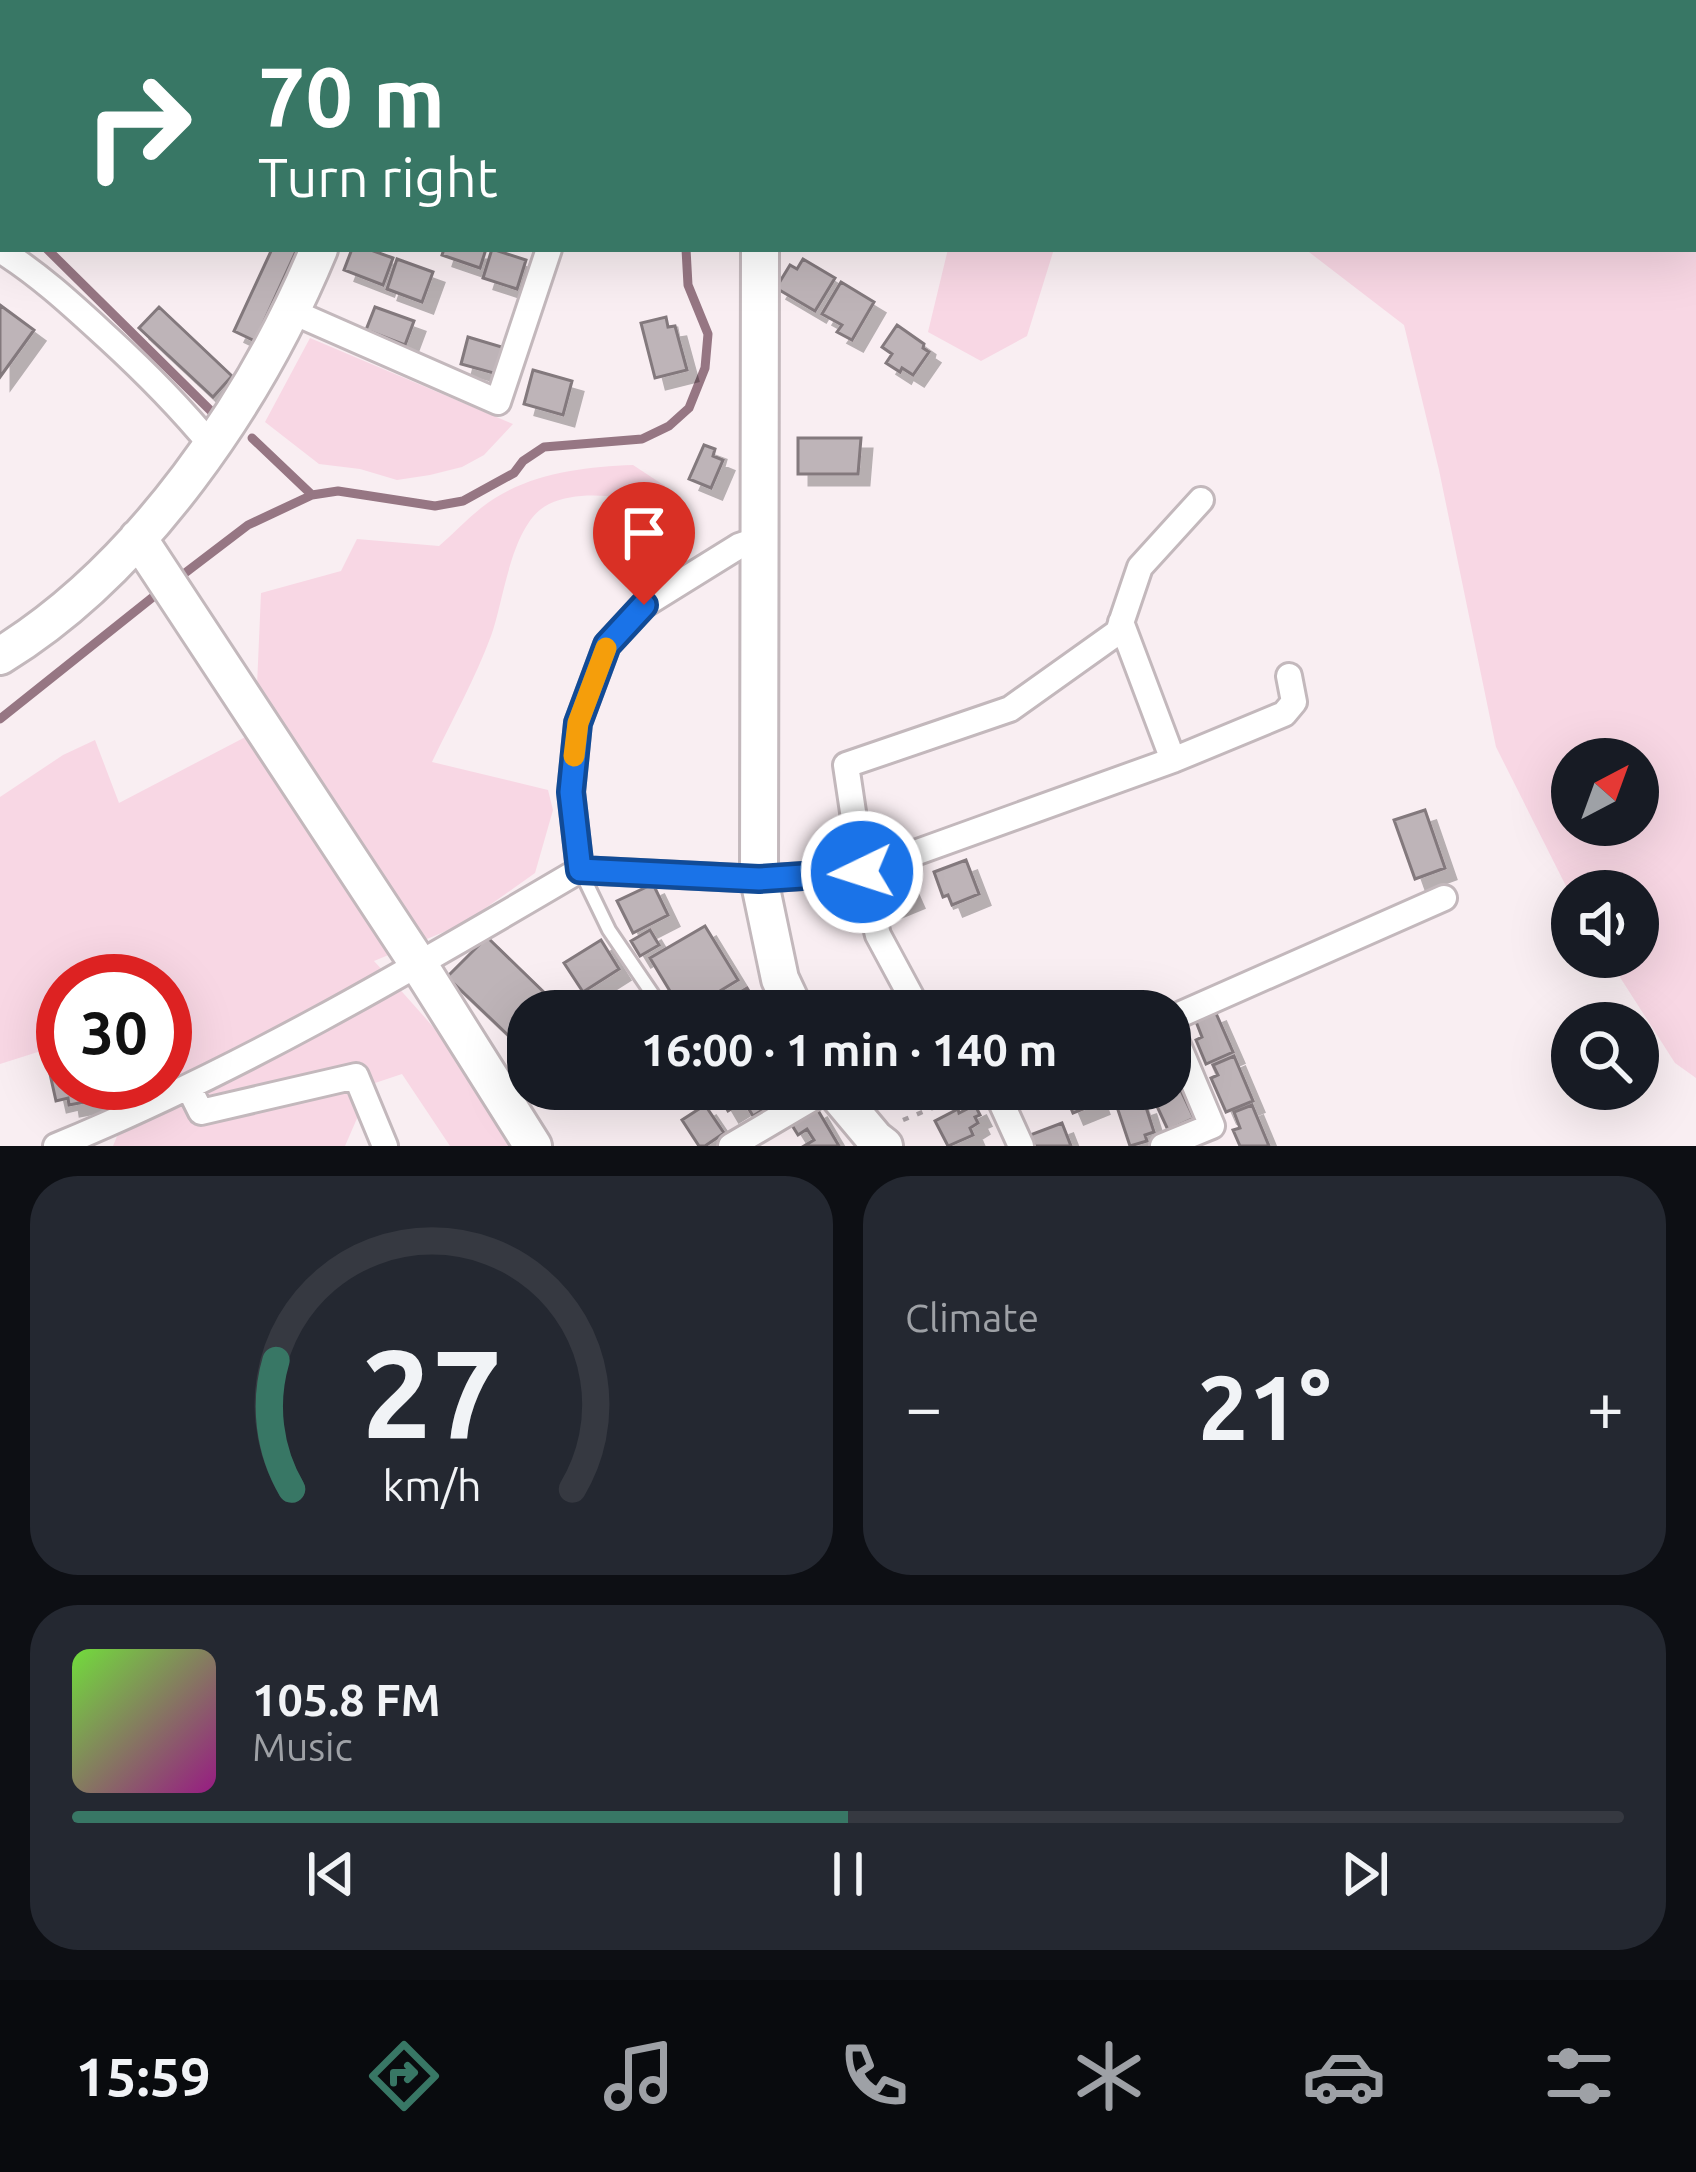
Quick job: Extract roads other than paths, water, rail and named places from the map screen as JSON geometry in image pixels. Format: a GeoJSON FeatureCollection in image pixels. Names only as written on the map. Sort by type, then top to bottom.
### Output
{"type":"FeatureCollection","features":[{"type":"Feature","properties":{"kind":"street"},"geometry":{"type":"LineString","coordinates":[[3,252],[35,272],[101,332],[174,400],[211,445]]}},
{"type":"Feature","properties":{"kind":"street"},"geometry":{"type":"LineString","coordinates":[[0,656],[82,597],[138,538],[211,445],[293,312],[318,252]]}},
{"type":"Feature","properties":{"kind":"street"},"geometry":{"type":"LineString","coordinates":[[293,312],[498,402],[548,252]]}},
{"type":"Feature","properties":{"kind":"street"},"geometry":{"type":"LineString","coordinates":[[760,252],[759,879],[785,990]]}},
{"type":"Feature","properties":{"kind":"street"},"geometry":{"type":"LineString","coordinates":[[908,990],[878,935],[862,872],[846,765],[1010,709],[1118,632],[1140,567],[1202,500]]}},
{"type":"Feature","properties":{"kind":"street"},"geometry":{"type":"LineString","coordinates":[[138,538],[533,1146]]}},
{"type":"Feature","properties":{"kind":"street"},"geometry":{"type":"LineString","coordinates":[[580,870],[571,792],[578,723],[607,645],[644,605],[739,546],[758,540]]}},
{"type":"Feature","properties":{"kind":"street"},"geometry":{"type":"LineString","coordinates":[[1121,622],[1173,760]]}},
{"type":"Feature","properties":{"kind":"street"},"geometry":{"type":"LineString","coordinates":[[192,1086],[419,965],[580,870],[759,879],[862,872],[1284,715],[1294,702],[1289,676]]}},
{"type":"Feature","properties":{"kind":"street"},"geometry":{"type":"LineString","coordinates":[[1191,1013],[1444,898]]}},
{"type":"Feature","properties":{"kind":"street"},"geometry":{"type":"LineString","coordinates":[[1163,1146],[1212,1126],[1191,1074]]}},
{"type":"Feature","properties":{"kind":"street"},"geometry":{"type":"LineString","coordinates":[[192,1094],[201,1112],[356,1076],[386,1146]]}},
{"type":"Feature","properties":{"kind":"street"},"geometry":{"type":"LineString","coordinates":[[56,1146],[139,1110]]}},
{"type":"Feature","properties":{"kind":"street"},"geometry":{"type":"LineString","coordinates":[[731,1146],[794,1110]]}},
{"type":"Feature","properties":{"kind":"street"},"geometry":{"type":"LineString","coordinates":[[847,1110],[874,1144]]}},
{"type":"Feature","properties":{"kind":"street"},"geometry":{"type":"LineString","coordinates":[[1007,1110],[1022,1146]]}},
{"type":"Feature","properties":{"kind":"lane"},"geometry":{"type":"LineString","coordinates":[[580,870],[609,930],[650,990]]}},
{"type":"Feature","properties":{"kind":"waterway"},"geometry":{"type":"LineString","coordinates":[[50,252],[214,414]]}},
{"type":"Feature","properties":{"kind":"waterway"},"geometry":{"type":"LineString","coordinates":[[185,573],[248,525],[312,495],[338,491],[435,506],[463,501],[514,473],[544,447],[642,439],[669,426],[689,408],[705,368],[708,334],[688,285],[686,252]]}},
{"type":"Feature","properties":{"kind":"waterway"},"geometry":{"type":"LineString","coordinates":[[252,438],[312,495]]}},
{"type":"Feature","properties":{"kind":"waterway"},"geometry":{"type":"LineString","coordinates":[[0,719],[153,597]]}}]}
